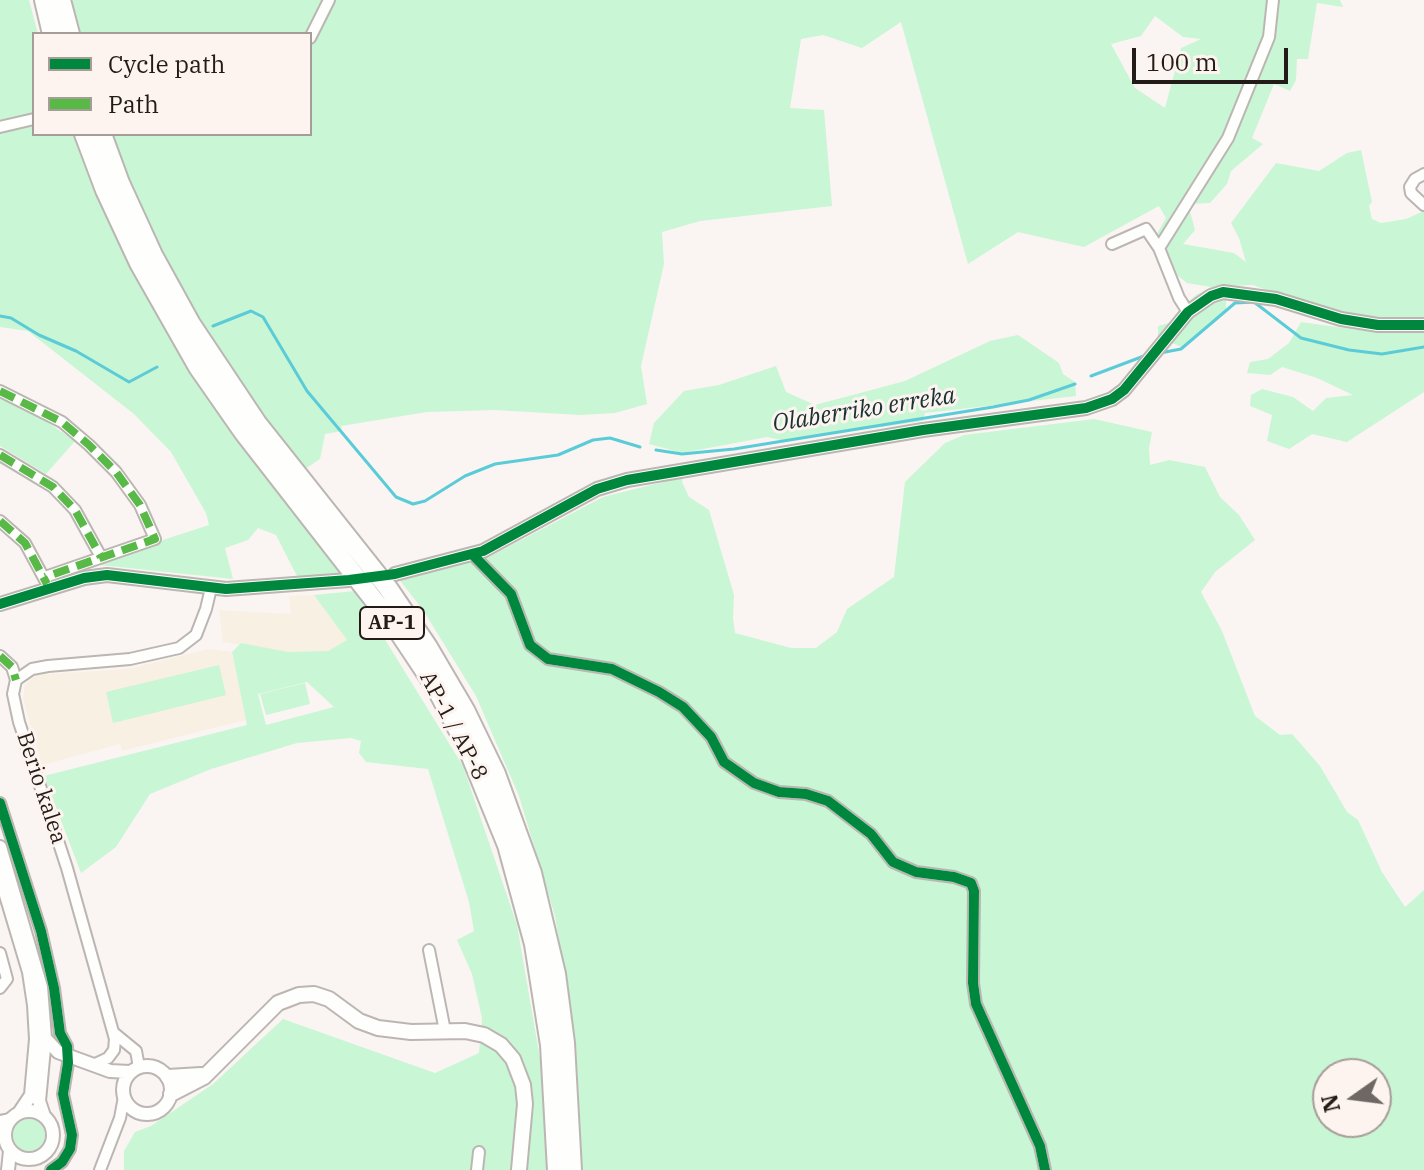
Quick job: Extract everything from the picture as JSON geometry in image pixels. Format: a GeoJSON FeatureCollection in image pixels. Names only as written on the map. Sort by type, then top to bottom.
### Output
{"type":"FeatureCollection","features":[{"type":"Feature","properties":{"kind":"highway"},"geometry":{"type":"LineString","coordinates":[[44,0],[52,32]]}},
{"type":"Feature","properties":{"kind":"highway"},"geometry":{"type":"LineString","coordinates":[[61,0],[69,32]]}},
{"type":"Feature","properties":{"kind":"highway","name":"AP-1 / AP-8"},"geometry":{"type":"LineString","coordinates":[[85,136],[133,251],[191,356],[244,433],[398,631],[436,688],[482,781],[517,877],[541,977],[550,1045],[557,1170]]}},
{"type":"Feature","properties":{"kind":"highway","name":"AP-1 / AP-8"},"geometry":{"type":"LineString","coordinates":[[103,136],[153,255],[191,324],[257,423],[408,617],[449,680],[487,753],[522,839],[552,951],[565,1043],[572,1170]]}},
{"type":"Feature","properties":{"kind":"main road"},"geometry":{"type":"LineString","coordinates":[[171,1094],[209,1072],[284,999],[314,994],[329,999],[359,1021],[378,1028],[411,1032],[465,1031],[484,1035],[501,1045],[513,1059],[523,1085],[525,1104],[519,1170]]}},
{"type":"Feature","properties":{"kind":"main road"},"geometry":{"type":"LineString","coordinates":[[168,1077],[188,1078],[209,1072]]}},
{"type":"Feature","properties":{"kind":"street"},"geometry":{"type":"LineString","coordinates":[[312,34],[329,0]]}},
{"type":"Feature","properties":{"kind":"street"},"geometry":{"type":"LineString","coordinates":[[1159,248],[1228,138],[1269,37],[1273,0]]}},
{"type":"Feature","properties":{"kind":"street"},"geometry":{"type":"LineString","coordinates":[[0,127],[32,119]]}},
{"type":"Feature","properties":{"kind":"street"},"geometry":{"type":"LineString","coordinates":[[1424,174],[1415,179],[1410,187],[1411,193],[1424,205]]}},
{"type":"Feature","properties":{"kind":"street"},"geometry":{"type":"LineString","coordinates":[[1112,244],[1146,229],[1159,248],[1179,298],[1188,312]]}},
{"type":"Feature","properties":{"kind":"street"},"geometry":{"type":"LineString","coordinates":[[395,574],[473,555],[597,489],[627,480],[908,433],[1086,408],[1112,399],[1124,390],[1188,312],[1211,296],[1228,292],[1276,299],[1341,319],[1378,325],[1424,325]]}},
{"type":"Feature","properties":{"kind":"street"},"geometry":{"type":"LineString","coordinates":[[0,391],[62,422],[89,445],[116,472],[140,505],[155,539],[101,557],[0,604]]}},
{"type":"Feature","properties":{"kind":"street"},"geometry":{"type":"LineString","coordinates":[[0,455],[53,487],[75,510],[101,557]]}},
{"type":"Feature","properties":{"kind":"street"},"geometry":{"type":"LineString","coordinates":[[0,521],[25,543],[46,583]]}},
{"type":"Feature","properties":{"kind":"street"},"geometry":{"type":"LineString","coordinates":[[473,555],[511,594],[530,645],[548,659],[612,669],[659,692],[683,707],[711,737],[724,762],[754,783],[779,792],[806,794],[828,801],[871,834],[893,862],[916,872],[954,877],[971,883],[974,891],[973,983],[976,1004],[1040,1146],[1045,1170]]}},
{"type":"Feature","properties":{"kind":"street"},"geometry":{"type":"LineString","coordinates":[[46,583],[107,575],[211,588],[349,580]]}},
{"type":"Feature","properties":{"kind":"street"},"geometry":{"type":"LineString","coordinates":[[0,656],[12,667],[16,680],[32,669],[130,659],[179,648],[196,635],[211,588]]}},
{"type":"Feature","properties":{"kind":"street","name":"Berio kalea"},"geometry":{"type":"LineString","coordinates":[[16,680],[13,694],[19,722],[67,868],[114,1033],[136,1051],[135,1069]]}},
{"type":"Feature","properties":{"kind":"street"},"geometry":{"type":"LineString","coordinates":[[0,803],[41,931],[60,1033],[67,1046],[63,1107],[72,1135],[70,1149],[62,1162],[51,1170]]}},
{"type":"Feature","properties":{"kind":"street"},"geometry":{"type":"LineString","coordinates":[[0,847],[39,978],[45,1038],[39,1101],[51,1126],[51,1144],[44,1154],[20,1170]]}},
{"type":"Feature","properties":{"kind":"street"},"geometry":{"type":"LineString","coordinates":[[0,875],[29,972],[36,1022],[31,1095],[10,1118],[2,1133],[10,1151],[8,1170]]}},
{"type":"Feature","properties":{"kind":"street"},"geometry":{"type":"LineString","coordinates":[[429,950],[445,1031]]}},
{"type":"Feature","properties":{"kind":"street"},"geometry":{"type":"LineString","coordinates":[[0,953],[7,979],[1,988]]}},
{"type":"Feature","properties":{"kind":"street"},"geometry":{"type":"LineString","coordinates":[[93,1065],[103,1062],[111,1054],[115,1044],[114,1033]]}},
{"type":"Feature","properties":{"kind":"street"},"geometry":{"type":"LineString","coordinates":[[45,1038],[55,1050],[110,1071],[155,1067],[168,1077],[171,1094],[165,1106],[148,1114],[131,1107],[110,1071]]}},
{"type":"Feature","properties":{"kind":"street"},"geometry":{"type":"LineString","coordinates":[[43,1067],[54,1058],[68,1056]]}},
{"type":"Feature","properties":{"kind":"street"},"geometry":{"type":"LineString","coordinates":[[100,1170],[120,1118],[125,1080],[135,1069]]}},
{"type":"Feature","properties":{"kind":"street"},"geometry":{"type":"LineString","coordinates":[[10,1118],[29,1111],[44,1116]]}},
{"type":"Feature","properties":{"kind":"street"},"geometry":{"type":"LineString","coordinates":[[10,1151],[21,1158],[33,1159]]}},
{"type":"Feature","properties":{"kind":"street"},"geometry":{"type":"LineString","coordinates":[[477,1170],[479,1152]]}},
{"type":"Feature","properties":{"kind":"shaded area"},"geometry":{"type":"Polygon","coordinates":[[[314,595],[347,640],[328,651],[288,652],[223,642],[219,610],[291,614],[289,596],[314,595]]]}},
{"type":"Feature","properties":{"kind":"shaded area"},"geometry":{"type":"Polygon","coordinates":[[[209,649],[232,652],[246,720],[122,751],[120,744],[42,765],[23,699],[25,685],[36,675],[127,669],[209,649]]]}},
{"type":"Feature","properties":{"kind":"green space"},"geometry":{"type":"Polygon","coordinates":[[[0,0],[29,0],[37,32],[32,32],[32,136],[312,136],[312,32],[80,32],[72,0],[1269,0],[1268,20],[1262,39],[1273,22],[1275,0],[1340,0],[1343,7],[1317,3],[1308,59],[1297,59],[1296,80],[1290,91],[1274,84],[1252,138],[1263,144],[1231,171],[1227,184],[1210,203],[1188,204],[1195,230],[1183,244],[1234,253],[1246,262],[1231,223],[1276,163],[1319,171],[1347,153],[1361,150],[1372,202],[1369,206],[1372,219],[1381,223],[1406,219],[1424,211],[1424,392],[1347,442],[1312,434],[1289,449],[1267,441],[1272,415],[1250,406],[1251,395],[1262,389],[1293,397],[1313,411],[1326,398],[1353,395],[1317,378],[1282,367],[1270,375],[1247,373],[1250,362],[1268,359],[1289,343],[1301,322],[1373,332],[1371,320],[1291,299],[1253,285],[1226,286],[1226,311],[1183,348],[1158,336],[1158,326],[1169,323],[1196,295],[1211,287],[1187,283],[1172,271],[1155,237],[1166,218],[1159,206],[1084,247],[1018,232],[968,264],[901,22],[862,48],[823,35],[801,39],[790,108],[824,110],[832,206],[700,221],[662,232],[664,264],[641,366],[647,404],[615,413],[580,415],[495,410],[427,412],[341,426],[342,431],[325,434],[320,459],[296,475],[351,576],[301,584],[276,535],[258,528],[248,540],[225,548],[233,579],[100,565],[83,566],[209,525],[206,513],[171,452],[134,414],[28,331],[0,327],[0,0]],[[1155,16],[1141,36],[1111,44],[1135,88],[1165,108],[1181,48],[1201,39],[1183,37],[1155,16]]]}},
{"type":"Feature","properties":{"kind":"green space"},"geometry":{"type":"Polygon","coordinates":[[[1018,335],[1059,363],[1063,374],[1075,382],[1076,396],[925,413],[923,421],[785,441],[767,437],[682,453],[649,444],[654,423],[684,391],[719,385],[776,366],[786,392],[815,405],[905,381],[990,341],[1018,335]]]}},
{"type":"Feature","properties":{"kind":"green space"},"geometry":{"type":"Polygon","coordinates":[[[0,399],[28,409],[75,441],[46,474],[0,446],[0,399]]]}},
{"type":"Feature","properties":{"kind":"green space"},"geometry":{"type":"Polygon","coordinates":[[[1094,419],[1152,432],[1150,465],[1169,460],[1205,467],[1220,497],[1239,515],[1255,540],[1215,572],[1201,592],[1222,631],[1255,716],[1280,735],[1292,734],[1320,766],[1347,812],[1358,820],[1382,872],[1405,907],[1424,890],[1424,1170],[582,1170],[576,1049],[555,916],[519,796],[476,696],[423,610],[395,574],[489,557],[603,497],[683,477],[689,497],[709,510],[734,595],[735,633],[791,648],[816,648],[837,632],[847,609],[894,577],[905,482],[945,443],[964,435],[1094,419]]]}},
{"type":"Feature","properties":{"kind":"green space"},"geometry":{"type":"Polygon","coordinates":[[[355,591],[463,766],[517,925],[542,1070],[548,1170],[124,1170],[124,1151],[135,1132],[151,1126],[213,1084],[283,1019],[435,1073],[479,1053],[482,1018],[472,974],[457,940],[474,931],[469,902],[428,769],[366,762],[359,753],[361,741],[351,738],[297,743],[211,769],[150,794],[116,847],[81,873],[44,776],[247,725],[232,652],[241,643],[288,652],[328,651],[347,640],[314,595],[355,591]],[[307,682],[258,694],[266,725],[334,707],[307,682]]]}},
{"type":"Feature","properties":{"kind":"green space"},"geometry":{"type":"Polygon","coordinates":[[[219,665],[226,695],[113,723],[106,692],[219,665]]]}},
{"type":"Feature","properties":{"kind":"green space"},"geometry":{"type":"Polygon","coordinates":[[[305,683],[310,704],[266,715],[260,694],[305,683]]]}},
{"type":"Feature","properties":{"kind":"green space"},"geometry":{"type":"Polygon","coordinates":[[[29,1119],[40,1124],[45,1135],[40,1146],[29,1151],[18,1146],[13,1135],[18,1124],[29,1119]]]}},
{"type":"Feature","properties":{"kind":"waterway","name":"Olaberriko erreka"},"geometry":{"type":"LineString","coordinates":[[1160,353],[1181,349],[1235,303],[1254,302],[1301,338],[1349,350],[1382,354],[1424,347]]}},
{"type":"Feature","properties":{"kind":"waterway","name":"Olaberriko erreka"},"geometry":{"type":"LineString","coordinates":[[213,326],[251,311],[263,317],[307,391],[396,497],[413,504],[425,501],[465,476],[495,464],[558,455],[593,440],[610,438],[640,447]]}},
{"type":"Feature","properties":{"kind":"waterway","name":"Olaberriko erreka"},"geometry":{"type":"LineString","coordinates":[[0,316],[11,318],[39,335],[76,351],[129,382],[157,367]]}},
{"type":"Feature","properties":{"kind":"waterway","name":"Olaberriko erreka"},"geometry":{"type":"LineString","coordinates":[[1091,376],[1144,356]]}},
{"type":"Feature","properties":{"kind":"waterway","name":"Olaberriko erreka"},"geometry":{"type":"LineString","coordinates":[[656,450],[682,454],[734,449],[993,407],[1029,400],[1075,384]]}},
{"type":"Feature","properties":{"kind":"marked path"},"geometry":{"type":"LineString","coordinates":[[0,391],[62,422],[89,445],[116,472],[140,505],[155,539],[45,577]]}},
{"type":"Feature","properties":{"kind":"marked path"},"geometry":{"type":"LineString","coordinates":[[0,455],[53,487],[75,510],[101,557]]}},
{"type":"Feature","properties":{"kind":"marked path"},"geometry":{"type":"LineString","coordinates":[[0,521],[25,543],[47,584]]}},
{"type":"Feature","properties":{"kind":"marked path"},"geometry":{"type":"LineString","coordinates":[[0,656],[12,667],[16,680]]}},
{"type":"Feature","properties":{"kind":"cycle path"},"geometry":{"type":"LineString","coordinates":[[0,604],[84,578],[107,575],[226,589],[395,574],[483,551],[597,489],[627,480],[923,430],[1086,408],[1112,399],[1124,390],[1188,312],[1211,296],[1223,292],[1276,299],[1341,319],[1378,325],[1424,325]]}},
{"type":"Feature","properties":{"kind":"cycle path"},"geometry":{"type":"LineString","coordinates":[[473,555],[511,594],[530,645],[548,659],[612,669],[659,692],[683,707],[711,737],[724,762],[754,783],[779,792],[806,794],[828,801],[871,834],[893,862],[916,872],[954,877],[971,883],[974,891],[973,983],[976,1004],[1040,1146],[1045,1170]]}},
{"type":"Feature","properties":{"kind":"cycle path"},"geometry":{"type":"LineString","coordinates":[[0,803],[41,931],[60,1033],[67,1046],[68,1063],[63,1094],[72,1135],[70,1149],[62,1162],[51,1170]]}}]}
